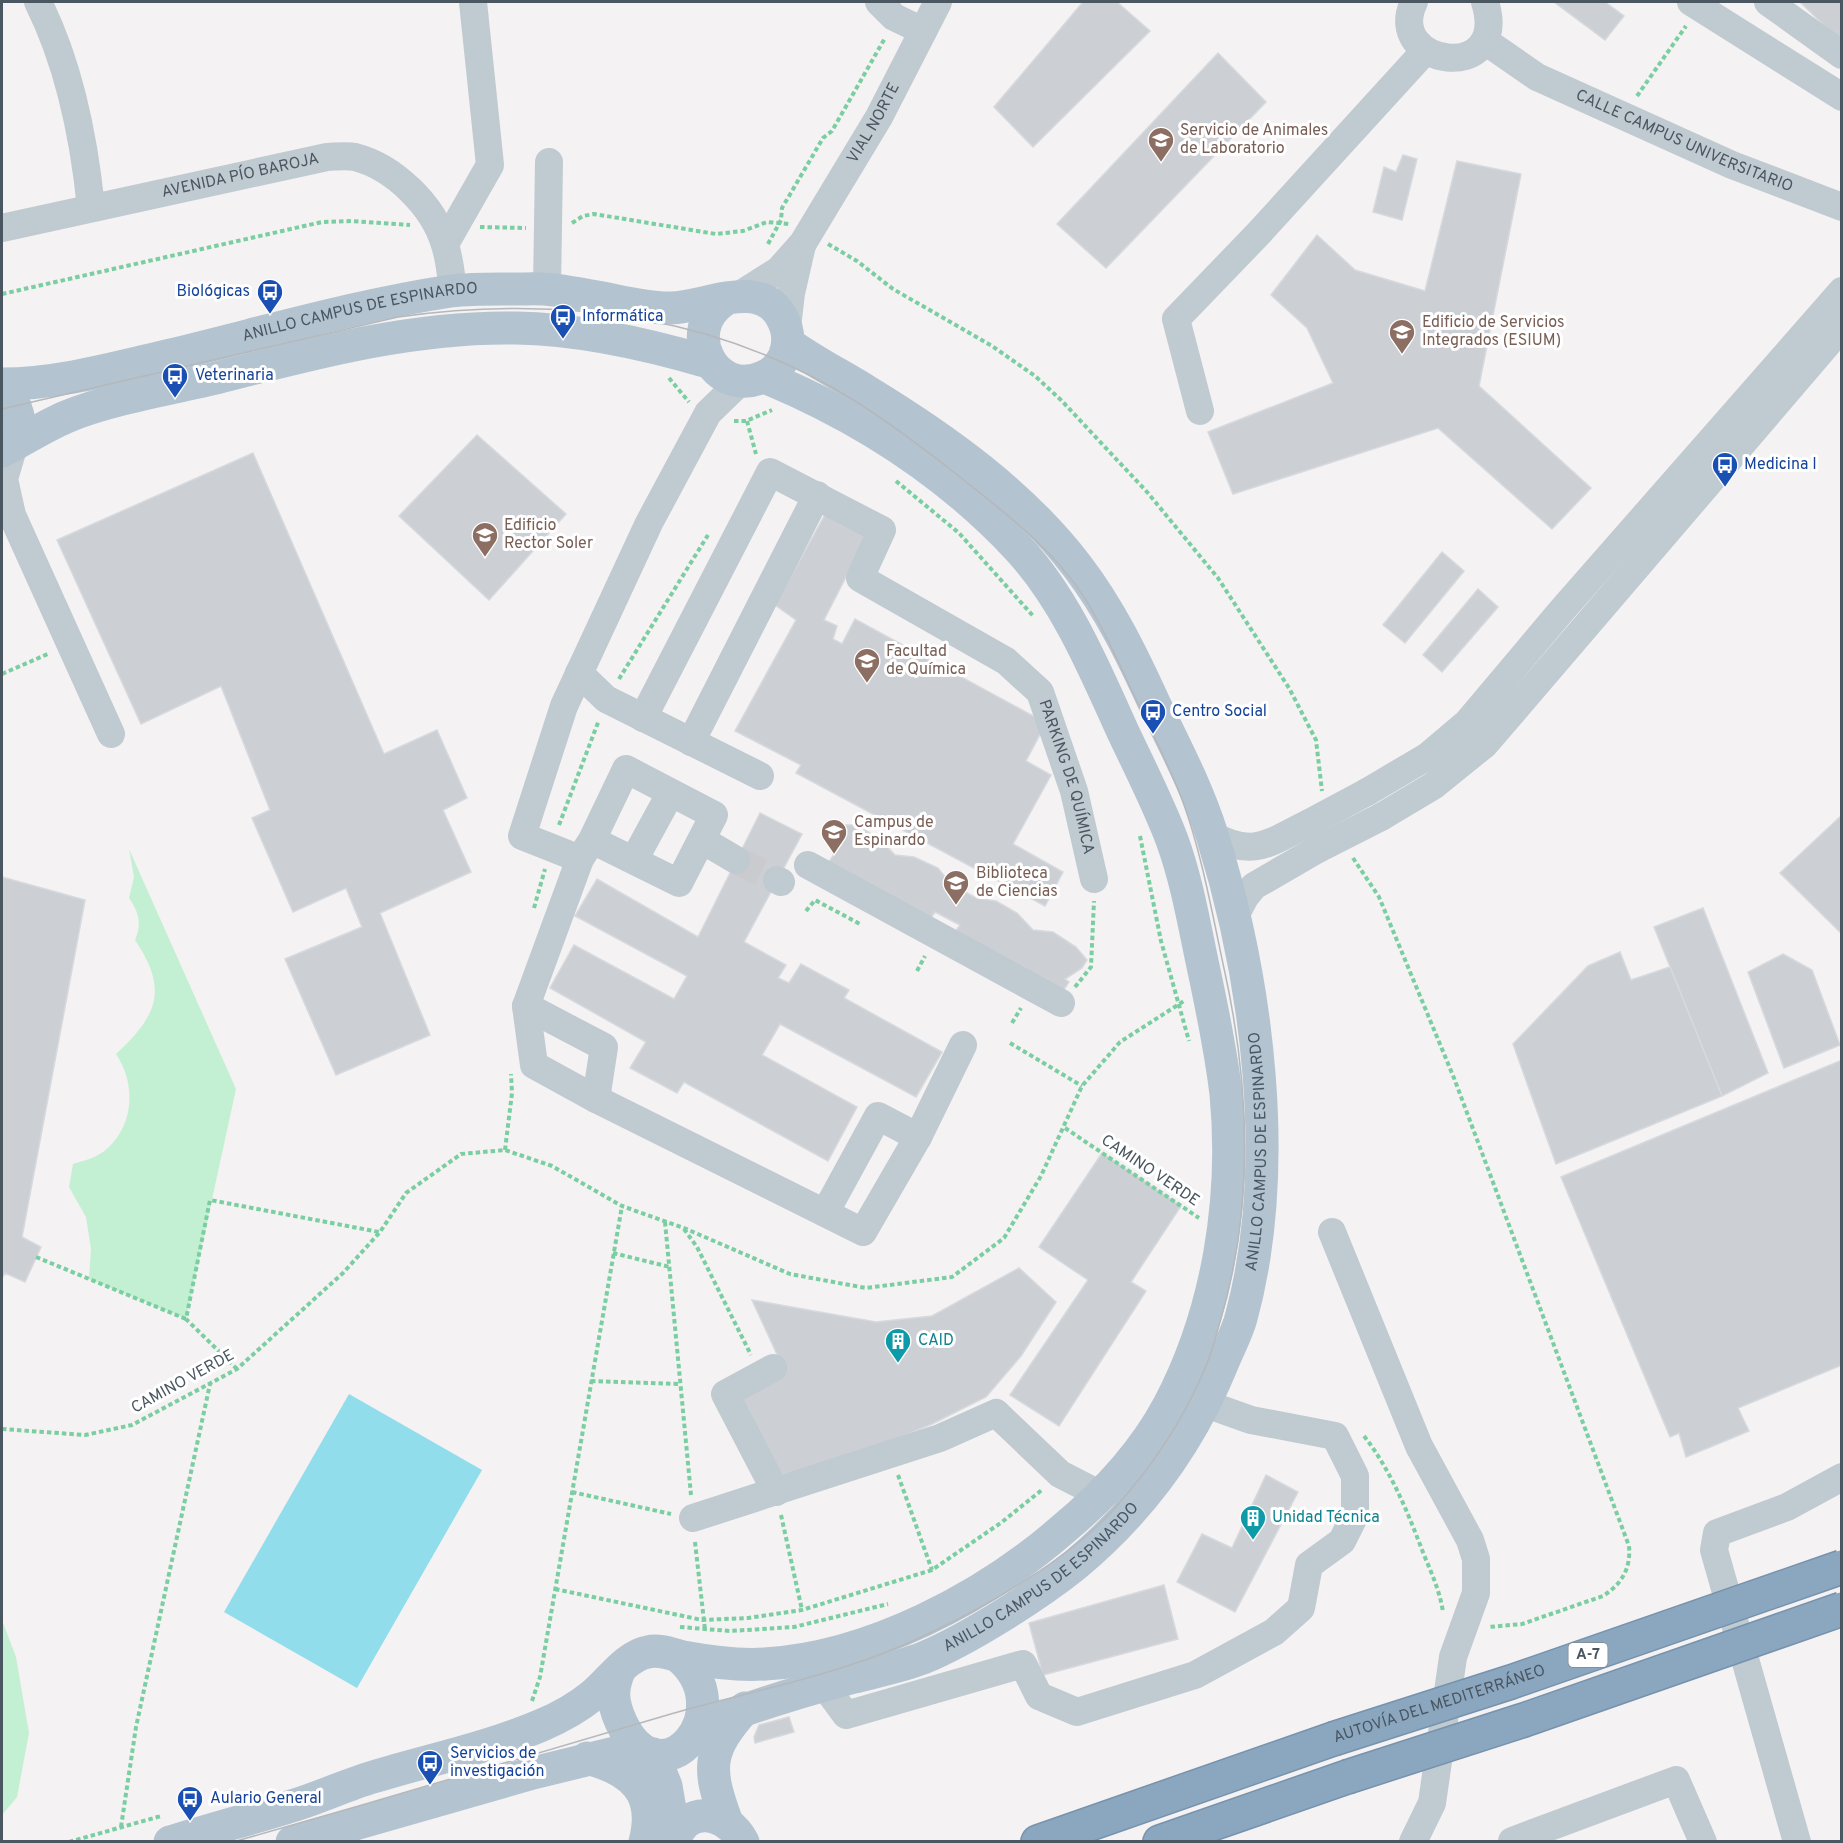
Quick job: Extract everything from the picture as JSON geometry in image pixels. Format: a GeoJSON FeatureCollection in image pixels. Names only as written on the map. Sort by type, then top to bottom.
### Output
{"type":"FeatureCollection","features":[{"type":"Feature","properties":{"kind":"highway","name":"AUTOVÍA DEL MEDITERRÁNEO"},"geometry":{"type":"LineString","coordinates":[[1038,1842],[1333,1739],[1511,1682],[1842,1567]]}},
{"type":"Feature","properties":{"kind":"highway","name":"A-7"},"geometry":{"type":"LineString","coordinates":[[1161,1842],[1347,1777],[1524,1720],[1842,1609]]}},
{"type":"Feature","properties":{"kind":"main road","name":"ANILLO CAMPUS DE ESPINARDO"},"geometry":{"type":"LineString","coordinates":[[2,386],[75,376],[308,321],[453,291],[547,288],[670,308],[753,296],[767,301],[778,311],[788,335],[812,361],[865,390],[940,439],[1024,506],[1077,566],[1122,634],[1196,790],[1212,835],[1234,918],[1256,1036],[1263,1141],[1256,1239],[1240,1320],[1206,1404],[1136,1508],[1073,1567],[993,1621],[922,1658],[745,1708],[696,1734],[674,1754],[646,1751],[588,1758],[291,1842]]}},
{"type":"Feature","properties":{"kind":"main road"},"geometry":{"type":"LineString","coordinates":[[730,298],[711,311],[702,343],[732,372],[781,362],[788,335]]}},
{"type":"Feature","properties":{"kind":"main road","name":"ANILLO CAMPUS DE ESPINARDO"},"geometry":{"type":"LineString","coordinates":[[8,448],[67,417],[118,402],[299,357],[395,338],[460,330],[516,328],[552,331],[663,348],[840,412],[906,452],[959,491],[1021,551],[1063,608],[1088,654],[1172,841],[1189,898],[1226,1096],[1227,1189],[1209,1307],[1170,1404],[1140,1451],[1099,1494],[1064,1530],[1006,1573],[930,1617],[842,1652],[770,1664],[730,1664],[677,1642],[663,1651],[645,1652],[632,1658],[591,1697],[563,1716],[520,1734],[367,1779],[297,1804],[168,1828]]}},
{"type":"Feature","properties":{"kind":"main road"},"geometry":{"type":"LineString","coordinates":[[2,386],[17,413],[18,436],[8,448]]}},
{"type":"Feature","properties":{"kind":"main road"},"geometry":{"type":"LineString","coordinates":[[677,1642],[700,1687],[702,1704],[696,1734],[696,1786],[728,1826]]}},
{"type":"Feature","properties":{"kind":"main road"},"geometry":{"type":"LineString","coordinates":[[620,1669],[614,1683],[614,1706],[630,1738],[646,1751],[666,1786],[665,1840]]}},
{"type":"Feature","properties":{"kind":"main road"},"geometry":{"type":"LineString","coordinates":[[728,1826],[714,1788],[712,1761],[726,1729],[745,1708]]}},
{"type":"Feature","properties":{"kind":"main road"},"geometry":{"type":"LineString","coordinates":[[588,1758],[611,1764],[625,1772],[638,1784],[645,1798],[649,1815],[665,1840]]}},
{"type":"Feature","properties":{"kind":"main road"},"geometry":{"type":"LineString","coordinates":[[665,1840],[691,1820],[728,1826]]}},
{"type":"Feature","properties":{"kind":"street"},"geometry":{"type":"LineString","coordinates":[[38,2],[66,71],[84,149],[91,208]]}},
{"type":"Feature","properties":{"kind":"street"},"geometry":{"type":"LineString","coordinates":[[453,291],[441,235],[490,165],[473,2]]}},
{"type":"Feature","properties":{"kind":"street","name":"VIAL NORTE"},"geometry":{"type":"LineString","coordinates":[[730,298],[779,270],[803,243],[879,117],[938,2]]}},
{"type":"Feature","properties":{"kind":"street"},"geometry":{"type":"LineString","coordinates":[[1200,411],[1176,319],[1258,234],[1425,51],[1414,37],[1409,19],[1414,2]]}},
{"type":"Feature","properties":{"kind":"street"},"geometry":{"type":"LineString","coordinates":[[1457,60],[1473,53],[1485,41],[1491,19],[1485,2]]}},
{"type":"Feature","properties":{"kind":"street"},"geometry":{"type":"LineString","coordinates":[[1734,30],[1762,2]]}},
{"type":"Feature","properties":{"kind":"street"},"geometry":{"type":"LineString","coordinates":[[1768,2],[1842,55]]}},
{"type":"Feature","properties":{"kind":"street"},"geometry":{"type":"LineString","coordinates":[[1694,5],[1842,97]]}},
{"type":"Feature","properties":{"kind":"street"},"geometry":{"type":"LineString","coordinates":[[887,9],[923,32]]}},
{"type":"Feature","properties":{"kind":"street","name":"CALLE CAMPUS UNIVERSITARIO"},"geometry":{"type":"LineString","coordinates":[[1485,41],[1537,77],[1732,165],[1838,208]]}},
{"type":"Feature","properties":{"kind":"street","name":"CALLE CAMPUS UNIVERSITARIO"},"geometry":{"type":"LineString","coordinates":[[1425,51],[1440,58],[1537,77]]}},
{"type":"Feature","properties":{"kind":"street","name":"AVENIDA PÍO BAROJA"},"geometry":{"type":"LineString","coordinates":[[2,228],[327,157],[353,156],[377,166],[405,186],[424,205],[441,235]]}},
{"type":"Feature","properties":{"kind":"street"},"geometry":{"type":"LineString","coordinates":[[547,288],[549,162]]}},
{"type":"Feature","properties":{"kind":"street","name":"VIAL NORTE"},"geometry":{"type":"LineString","coordinates":[[788,335],[791,293],[803,243]]}},
{"type":"Feature","properties":{"kind":"street"},"geometry":{"type":"LineString","coordinates":[[1234,918],[1245,897],[1254,886],[1367,792],[1428,756],[1467,723],[1617,546],[1842,291]]}},
{"type":"Feature","properties":{"kind":"street"},"geometry":{"type":"LineString","coordinates":[[1212,835],[1230,845],[1258,847],[1314,836],[1381,817],[1433,786],[1485,744],[1842,327]]}},
{"type":"Feature","properties":{"kind":"street"},"geometry":{"type":"LineString","coordinates":[[732,372],[649,523],[579,673],[547,754],[522,836],[586,850],[634,860],[679,883],[714,815],[626,769],[586,850],[526,1005],[534,1065],[596,1099],[863,1232],[918,1137],[963,1046]]}},
{"type":"Feature","properties":{"kind":"street"},"geometry":{"type":"LineString","coordinates":[[8,448],[4,479],[7,508],[111,734]]}},
{"type":"Feature","properties":{"kind":"street","name":"PARKING DE QUÍMICA"},"geometry":{"type":"LineString","coordinates":[[643,717],[770,472],[882,530],[860,578],[1006,661],[1040,692],[1074,791],[1094,879]]}},
{"type":"Feature","properties":{"kind":"street"},"geometry":{"type":"LineString","coordinates":[[691,742],[817,495]]}},
{"type":"Feature","properties":{"kind":"street"},"geometry":{"type":"LineString","coordinates":[[1617,546],[1639,566]]}},
{"type":"Feature","properties":{"kind":"street"},"geometry":{"type":"LineString","coordinates":[[579,673],[606,699],[760,776]]}},
{"type":"Feature","properties":{"kind":"street"},"geometry":{"type":"LineString","coordinates":[[634,860],[670,794]]}},
{"type":"Feature","properties":{"kind":"street"},"geometry":{"type":"LineString","coordinates":[[702,840],[736,860]]}},
{"type":"Feature","properties":{"kind":"street"},"geometry":{"type":"LineString","coordinates":[[808,865],[1061,1003]]}},
{"type":"Feature","properties":{"kind":"street"},"geometry":{"type":"LineString","coordinates":[[526,1005],[604,1047],[596,1099]]}},
{"type":"Feature","properties":{"kind":"street"},"geometry":{"type":"LineString","coordinates":[[825,1213],[878,1116],[918,1137]]}},
{"type":"Feature","properties":{"kind":"street"},"geometry":{"type":"LineString","coordinates":[[1332,1232],[1419,1446],[1470,1540],[1476,1559],[1478,1578],[1476,1593],[1453,1657],[1432,1803],[1413,1842]]}},
{"type":"Feature","properties":{"kind":"street"},"geometry":{"type":"LineString","coordinates":[[767,1371],[725,1394],[776,1492]]}},
{"type":"Feature","properties":{"kind":"street"},"geometry":{"type":"LineString","coordinates":[[824,1685],[846,1715],[1023,1664],[1039,1696],[1077,1712],[1195,1675],[1274,1632],[1301,1608],[1309,1565],[1342,1541],[1355,1515],[1355,1476],[1335,1436],[1251,1420],[1206,1404]]}},
{"type":"Feature","properties":{"kind":"street"},"geometry":{"type":"LineString","coordinates":[[693,1518],[891,1455],[940,1438],[996,1413],[1060,1474],[1099,1494]]}},
{"type":"Feature","properties":{"kind":"street"},"geometry":{"type":"LineString","coordinates":[[1797,1842],[1714,1550],[1717,1533],[1787,1507],[1842,1477]]}},
{"type":"Feature","properties":{"kind":"street"},"geometry":{"type":"LineString","coordinates":[[1512,1841],[1676,1780],[1703,1842]]}},
{"type":"Feature","properties":{"kind":"path"},"geometry":{"type":"LineString","coordinates":[[1623,116],[1694,5]]}},
{"type":"Feature","properties":{"kind":"path"},"geometry":{"type":"LineString","coordinates":[[763,253],[781,220],[782,208],[824,138],[832,131],[879,50],[887,9]]}},
{"type":"Feature","properties":{"kind":"path"},"geometry":{"type":"LineString","coordinates":[[2,294],[322,222],[351,221],[441,235]]}},
{"type":"Feature","properties":{"kind":"path"},"geometry":{"type":"LineString","coordinates":[[663,348],[663,365],[671,382],[682,397],[708,412],[731,422],[746,421],[770,410],[779,410]]}},
{"type":"Feature","properties":{"kind":"path"},"geometry":{"type":"LineString","coordinates":[[890,476],[959,534],[1038,623]]}},
{"type":"Feature","properties":{"kind":"path"},"geometry":{"type":"LineString","coordinates":[[2,674],[70,643]]}},
{"type":"Feature","properties":{"kind":"path"},"geometry":{"type":"LineString","coordinates":[[1139,834],[1161,941],[1190,1044]]}},
{"type":"Feature","properties":{"kind":"path"},"geometry":{"type":"LineString","coordinates":[[1061,1003],[1091,967],[1094,879]]}},
{"type":"Feature","properties":{"kind":"path"},"geometry":{"type":"LineString","coordinates":[[1011,1043],[1082,1086]]}},
{"type":"Feature","properties":{"kind":"path","name":"CAMINO VERDE"},"geometry":{"type":"LineString","coordinates":[[1065,1128],[1204,1221],[1204,1209]]}},
{"type":"Feature","properties":{"kind":"path"},"geometry":{"type":"LineString","coordinates":[[186,1319],[210,1200],[380,1232]]}},
{"type":"Feature","properties":{"kind":"path"},"geometry":{"type":"LineString","coordinates":[[520,1734],[513,1716],[532,1700],[540,1677],[622,1206]]}},
{"type":"Feature","properties":{"kind":"path"},"geometry":{"type":"LineString","coordinates":[[665,1221],[702,1620],[705,1630]]}},
{"type":"Feature","properties":{"kind":"path"},"geometry":{"type":"LineString","coordinates":[[684,1228],[767,1371]]}},
{"type":"Feature","properties":{"kind":"path"},"geometry":{"type":"LineString","coordinates":[[613,1253],[670,1267]]}},
{"type":"Feature","properties":{"kind":"path"},"geometry":{"type":"LineString","coordinates":[[36,1257],[186,1319],[237,1369]]}},
{"type":"Feature","properties":{"kind":"path","name":"CAMINO VERDE"},"geometry":{"type":"LineString","coordinates":[[2,1429],[84,1435],[132,1425],[237,1369],[343,1273]]}},
{"type":"Feature","properties":{"kind":"path"},"geometry":{"type":"LineString","coordinates":[[591,1381],[680,1384]]}},
{"type":"Feature","properties":{"kind":"path"},"geometry":{"type":"LineString","coordinates":[[121,1827],[136,1726],[210,1384]]}},
{"type":"Feature","properties":{"kind":"path"},"geometry":{"type":"LineString","coordinates":[[891,1455],[933,1570]]}},
{"type":"Feature","properties":{"kind":"path"},"geometry":{"type":"LineString","coordinates":[[555,1589],[702,1620],[748,1618],[802,1610],[933,1570],[1002,1522],[1060,1474]]}},
{"type":"Feature","properties":{"kind":"path"},"geometry":{"type":"LineString","coordinates":[[572,1492],[693,1518]]}},
{"type":"Feature","properties":{"kind":"path"},"geometry":{"type":"LineString","coordinates":[[776,1492],[802,1610]]}},
{"type":"Feature","properties":{"kind":"path"},"geometry":{"type":"LineString","coordinates":[[677,1642],[705,1630],[794,1627],[899,1601]]}},
{"type":"Feature","properties":{"kind":"path"},"geometry":{"type":"LineString","coordinates":[[69,1842],[121,1827],[168,1828]]}},
{"type":"Feature","properties":{"kind":"green space"},"geometry":{"type":"Polygon","coordinates":[[[129,849],[236,1089],[186,1319],[89,1279],[91,1249],[86,1217],[69,1187],[73,1164],[93,1158],[103,1152],[121,1131],[129,1106],[129,1092],[123,1066],[116,1054],[141,1027],[154,1002],[155,988],[152,974],[135,940],[139,923],[135,908],[129,898],[134,877],[129,849]]]}},
{"type":"Feature","properties":{"kind":"green space"},"geometry":{"type":"Polygon","coordinates":[[[2,1620],[16,1657],[29,1733],[17,1797],[2,1815],[2,1620]]]}},
{"type":"Feature","properties":{"kind":"water"},"geometry":{"type":"Polygon","coordinates":[[[349,1394],[482,1470],[357,1688],[224,1612],[349,1394]]]}},
{"type":"Feature","properties":{"kind":"building"},"geometry":{"type":"Polygon","coordinates":[[[1083,2],[1117,2],[1150,31],[1033,147],[994,107],[1083,2]]]}},
{"type":"Feature","properties":{"kind":"building"},"geometry":{"type":"Polygon","coordinates":[[[1554,2],[1605,2],[1624,16],[1605,40],[1554,2]]]}},
{"type":"Feature","properties":{"kind":"building"},"geometry":{"type":"Polygon","coordinates":[[[1800,2],[1842,2],[1842,43],[1800,2]]]}},
{"type":"Feature","properties":{"kind":"building","name":"Servicio de Animales de Laboratorio"},"geometry":{"type":"Polygon","coordinates":[[[1218,53],[1266,102],[1106,268],[1057,224],[1218,53]]]}},
{"type":"Feature","properties":{"kind":"building"},"geometry":{"type":"Polygon","coordinates":[[[1403,155],[1417,159],[1402,220],[1373,212],[1384,167],[1396,172],[1403,155]]]}},
{"type":"Feature","properties":{"kind":"building","name":"Edificio de Servicios Integrados (ESIUM)"},"geometry":{"type":"Polygon","coordinates":[[[1457,161],[1521,174],[1479,386],[1591,488],[1552,529],[1438,428],[1233,494],[1208,432],[1333,383],[1307,328],[1271,295],[1317,235],[1355,270],[1425,291],[1457,161]]]}},
{"type":"Feature","properties":{"kind":"building","name":"Edificio Rector Soler"},"geometry":{"type":"Polygon","coordinates":[[[477,435],[566,514],[489,600],[399,516],[477,435]]]}},
{"type":"Feature","properties":{"kind":"building"},"geometry":{"type":"Polygon","coordinates":[[[253,453],[384,754],[437,730],[467,798],[443,810],[471,872],[380,913],[430,1035],[336,1075],[285,959],[362,927],[346,888],[293,912],[252,818],[270,810],[221,686],[141,724],[57,540],[253,453]]]}},
{"type":"Feature","properties":{"kind":"building","name":"Facultad de Química"},"geometry":{"type":"Polygon","coordinates":[[[827,511],[868,534],[824,620],[837,626],[833,639],[842,644],[855,619],[1046,723],[1026,761],[1051,775],[1013,844],[1063,872],[1045,906],[796,773],[801,765],[735,731],[796,620],[775,605],[827,511]]]}},
{"type":"Feature","properties":{"kind":"building"},"geometry":{"type":"Polygon","coordinates":[[[1442,552],[1464,571],[1405,643],[1383,625],[1442,552]]]}},
{"type":"Feature","properties":{"kind":"building"},"geometry":{"type":"Polygon","coordinates":[[[1478,589],[1498,607],[1442,672],[1423,655],[1478,589]]]}},
{"type":"Feature","properties":{"kind":"building"},"geometry":{"type":"Polygon","coordinates":[[[760,813],[802,834],[744,942],[786,965],[778,978],[789,983],[801,964],[849,990],[844,998],[942,1052],[916,1097],[780,1024],[762,1055],[857,1107],[828,1161],[684,1082],[677,1093],[630,1068],[646,1042],[550,988],[574,945],[674,999],[687,976],[575,916],[597,879],[698,937],[760,813]]]}},
{"type":"Feature","properties":{"kind":"building"},"geometry":{"type":"Polygon","coordinates":[[[1842,815],[1842,934],[1780,873],[1842,815]]]}},
{"type":"Feature","properties":{"kind":"building","name":"Biblioteca de Ciencias"},"geometry":{"type":"Polygon","coordinates":[[[840,825],[857,825],[881,840],[895,855],[914,857],[938,868],[951,884],[976,898],[996,901],[1017,913],[1033,930],[1053,932],[1076,947],[1087,960],[1082,968],[1065,979],[1069,982],[1063,991],[955,932],[960,925],[935,912],[930,919],[828,863],[833,856],[835,834],[840,825]]]}},
{"type":"Feature","properties":{"kind":"building"},"geometry":{"type":"Polygon","coordinates":[[[2,877],[85,900],[22,1237],[41,1247],[25,1282],[5,1273],[2,1278],[2,877]]]}},
{"type":"Feature","properties":{"kind":"building"},"geometry":{"type":"Polygon","coordinates":[[[1703,908],[1768,1073],[1722,1096],[1654,927],[1703,908]]]}},
{"type":"Feature","properties":{"kind":"building"},"geometry":{"type":"Polygon","coordinates":[[[1620,952],[1631,980],[1670,967],[1722,1096],[1556,1164],[1513,1044],[1588,966],[1620,952]]]}},
{"type":"Feature","properties":{"kind":"building"},"geometry":{"type":"Polygon","coordinates":[[[1783,954],[1812,970],[1840,1045],[1784,1068],[1748,972],[1783,954]]]}},
{"type":"Feature","properties":{"kind":"building"},"geometry":{"type":"Polygon","coordinates":[[[1842,1060],[1842,1365],[1738,1408],[1749,1431],[1686,1457],[1679,1433],[1670,1437],[1561,1177],[1842,1060]]]}},
{"type":"Feature","properties":{"kind":"building"},"geometry":{"type":"Polygon","coordinates":[[[1102,1153],[1181,1206],[1131,1282],[1146,1291],[1059,1426],[1010,1395],[1088,1280],[1039,1247],[1102,1153]]]}},
{"type":"Feature","properties":{"kind":"building","name":"CAID"},"geometry":{"type":"Polygon","coordinates":[[[1019,1268],[1056,1302],[1021,1356],[986,1397],[932,1424],[828,1468],[776,1475],[739,1395],[785,1372],[752,1300],[876,1322],[932,1316],[1019,1268]]]}},
{"type":"Feature","properties":{"kind":"building","name":"Unidad Técnica"},"geometry":{"type":"Polygon","coordinates":[[[1266,1475],[1298,1492],[1235,1612],[1177,1582],[1202,1534],[1232,1548],[1266,1475]]]}},
{"type":"Feature","properties":{"kind":"building"},"geometry":{"type":"Polygon","coordinates":[[[1164,1585],[1178,1639],[1043,1675],[1029,1623],[1164,1585]]]}},
{"type":"Feature","properties":{"kind":"building"},"geometry":{"type":"Polygon","coordinates":[[[789,1717],[794,1732],[755,1743],[754,1737],[759,1725],[789,1717]]]}},
{"type":"Feature","properties":{"kind":"tunnel"},"geometry":{"type":"LineString","coordinates":[[736,860],[777,880]]}},
{"type":"Feature","properties":{"kind":"tram line"},"geometry":{"type":"LineString","coordinates":[[2,409],[398,317],[458,311],[517,309],[576,311],[634,318],[692,330],[747,348],[802,372],[881,418],[972,487],[1006,514],[1055,559],[1082,594],[1115,654],[1183,802],[1207,886],[1233,1016],[1240,1060],[1243,1104],[1245,1148],[1243,1192],[1239,1236],[1231,1279],[1213,1348],[1195,1391],[1175,1427],[1127,1494],[1089,1533],[1059,1557],[990,1602],[916,1640],[847,1666],[233,1842]]}},
{"type":"Feature","properties":{"kind":"place","name":"Servicio de Animales de Laboratorio"},"geometry":{"type":"Point","coordinates":[1161,163]}},
{"type":"Feature","properties":{"kind":"place","name":"Biológicas"},"geometry":{"type":"Point","coordinates":[270,315]}},
{"type":"Feature","properties":{"kind":"place","name":"Informática"},"geometry":{"type":"Point","coordinates":[563,340]}},
{"type":"Feature","properties":{"kind":"place","name":"Edificio de Servicios Integrados (ESIUM)"},"geometry":{"type":"Point","coordinates":[1402,355]}},
{"type":"Feature","properties":{"kind":"place","name":"Veterinaria"},"geometry":{"type":"Point","coordinates":[175,399]}},
{"type":"Feature","properties":{"kind":"place","name":"Medicina I"},"geometry":{"type":"Point","coordinates":[1725,488]}},
{"type":"Feature","properties":{"kind":"place","name":"Edificio Rector Soler"},"geometry":{"type":"Point","coordinates":[485,558]}},
{"type":"Feature","properties":{"kind":"place","name":"Facultad de Química"},"geometry":{"type":"Point","coordinates":[867,684]}},
{"type":"Feature","properties":{"kind":"place","name":"Centro Social"},"geometry":{"type":"Point","coordinates":[1153,735]}},
{"type":"Feature","properties":{"kind":"place","name":"Campus de Espinardo"},"geometry":{"type":"Point","coordinates":[834,855]}},
{"type":"Feature","properties":{"kind":"place","name":"Biblioteca de Ciencias"},"geometry":{"type":"Point","coordinates":[956,906]}},
{"type":"Feature","properties":{"kind":"place","name":"CAID"},"geometry":{"type":"Point","coordinates":[898,1364]}},
{"type":"Feature","properties":{"kind":"place","name":"Unidad Técnica"},"geometry":{"type":"Point","coordinates":[1253,1541]}},
{"type":"Feature","properties":{"kind":"place","name":"Servicios de investigación"},"geometry":{"type":"Point","coordinates":[430,1786]}},
{"type":"Feature","properties":{"kind":"place","name":"Aulario General"},"geometry":{"type":"Point","coordinates":[190,1822]}}]}
